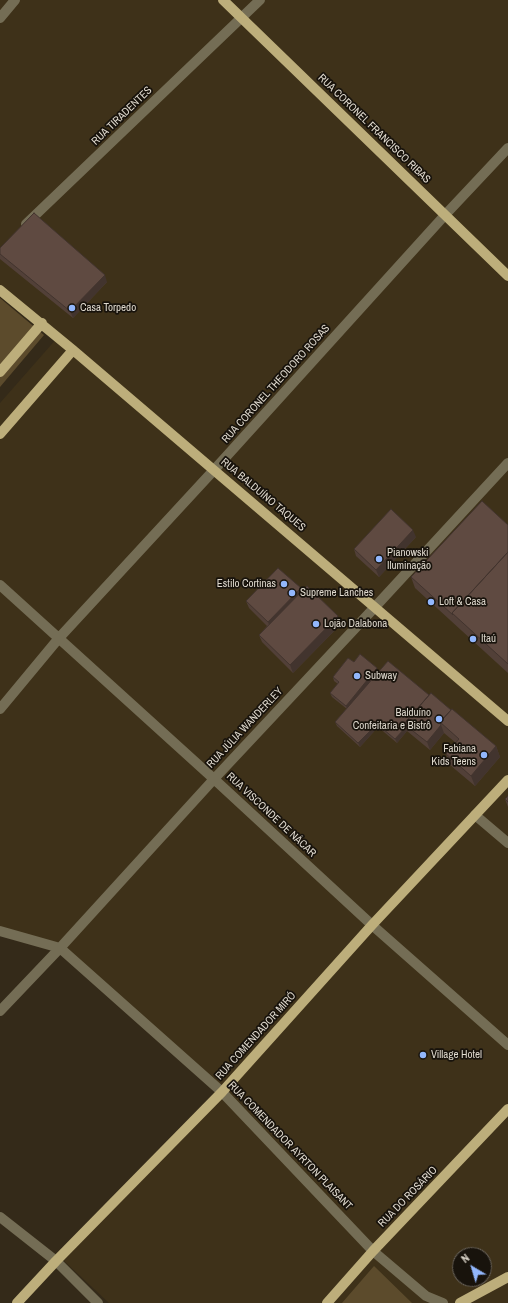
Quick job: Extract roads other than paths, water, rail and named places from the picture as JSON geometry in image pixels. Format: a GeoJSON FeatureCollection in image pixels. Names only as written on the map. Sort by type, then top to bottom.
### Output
{"type":"FeatureCollection","features":[{"type":"Feature","properties":{"kind":"main road","name":"RUA CORONEL FRANCISCO RIBAS"},"geometry":{"type":"LineString","coordinates":[[223,0],[508,276]]}},
{"type":"Feature","properties":{"kind":"main road","name":"RUA BALDUÍNO TAQUES"},"geometry":{"type":"LineString","coordinates":[[0,290],[42,323],[508,721]]}},
{"type":"Feature","properties":{"kind":"main road"},"geometry":{"type":"LineString","coordinates":[[0,372],[42,323]]}},
{"type":"Feature","properties":{"kind":"main road"},"geometry":{"type":"LineString","coordinates":[[0,434],[73,350]]}},
{"type":"Feature","properties":{"kind":"main road","name":"RUA COMENDADOR MIRÓ"},"geometry":{"type":"LineString","coordinates":[[17,1303],[56,1261],[222,1092],[372,925],[508,780]]}},
{"type":"Feature","properties":{"kind":"main road","name":"RUA DO ROSÁRIO"},"geometry":{"type":"LineString","coordinates":[[327,1303],[372,1251],[508,1110]]}},
{"type":"Feature","properties":{"kind":"main road"},"geometry":{"type":"LineString","coordinates":[[460,1303],[508,1277]]}},
{"type":"Feature","properties":{"kind":"street"},"geometry":{"type":"LineString","coordinates":[[0,18],[15,0]]}},
{"type":"Feature","properties":{"kind":"street","name":"RUA TIRADENTES"},"geometry":{"type":"LineString","coordinates":[[17,233],[260,0]]}},
{"type":"Feature","properties":{"kind":"street","name":"RUA CORONEL THEODORO ROSAS"},"geometry":{"type":"LineString","coordinates":[[0,709],[59,638],[508,148]]}},
{"type":"Feature","properties":{"kind":"street","name":"RUA JÚLIA WANDERLEY"},"geometry":{"type":"LineString","coordinates":[[0,1011],[508,463]]}},
{"type":"Feature","properties":{"kind":"street","name":"RUA VISCONDE DE NÁCAR"},"geometry":{"type":"LineString","coordinates":[[0,585],[372,925],[508,1046]]}},
{"type":"Feature","properties":{"kind":"street"},"geometry":{"type":"LineString","coordinates":[[475,815],[508,843]]}},
{"type":"Feature","properties":{"kind":"street","name":"RUA COMENDADOR AYRTON PLAISANT"},"geometry":{"type":"LineString","coordinates":[[0,931],[60,948],[222,1092],[372,1251],[426,1296],[443,1303]]}},
{"type":"Feature","properties":{"kind":"street"},"geometry":{"type":"LineString","coordinates":[[0,1217],[56,1261],[98,1303]]}},
{"type":"Feature","properties":{"kind":"place","name":"Casa Torpedo"},"geometry":{"type":"Point","coordinates":[72,308]}},
{"type":"Feature","properties":{"kind":"place","name":"Pianowski Iluminação"},"geometry":{"type":"Point","coordinates":[379,559]}},
{"type":"Feature","properties":{"kind":"place","name":"Estilo Cortinas"},"geometry":{"type":"Point","coordinates":[284,584]}},
{"type":"Feature","properties":{"kind":"place","name":"Supreme Lanches"},"geometry":{"type":"Point","coordinates":[292,593]}},
{"type":"Feature","properties":{"kind":"place","name":"Loft & Casa"},"geometry":{"type":"Point","coordinates":[431,602]}},
{"type":"Feature","properties":{"kind":"place","name":"Lojão Dalabona"},"geometry":{"type":"Point","coordinates":[316,624]}},
{"type":"Feature","properties":{"kind":"place","name":"Itaú"},"geometry":{"type":"Point","coordinates":[473,639]}},
{"type":"Feature","properties":{"kind":"place","name":"Subway"},"geometry":{"type":"Point","coordinates":[357,676]}},
{"type":"Feature","properties":{"kind":"place","name":"Balduíno Confeitaria e Bistrô"},"geometry":{"type":"Point","coordinates":[439,719]}},
{"type":"Feature","properties":{"kind":"place","name":"Fabiana Kids Teens"},"geometry":{"type":"Point","coordinates":[484,755]}},
{"type":"Feature","properties":{"kind":"place","name":"Village Hotel"},"geometry":{"type":"Point","coordinates":[423,1055]}}]}
